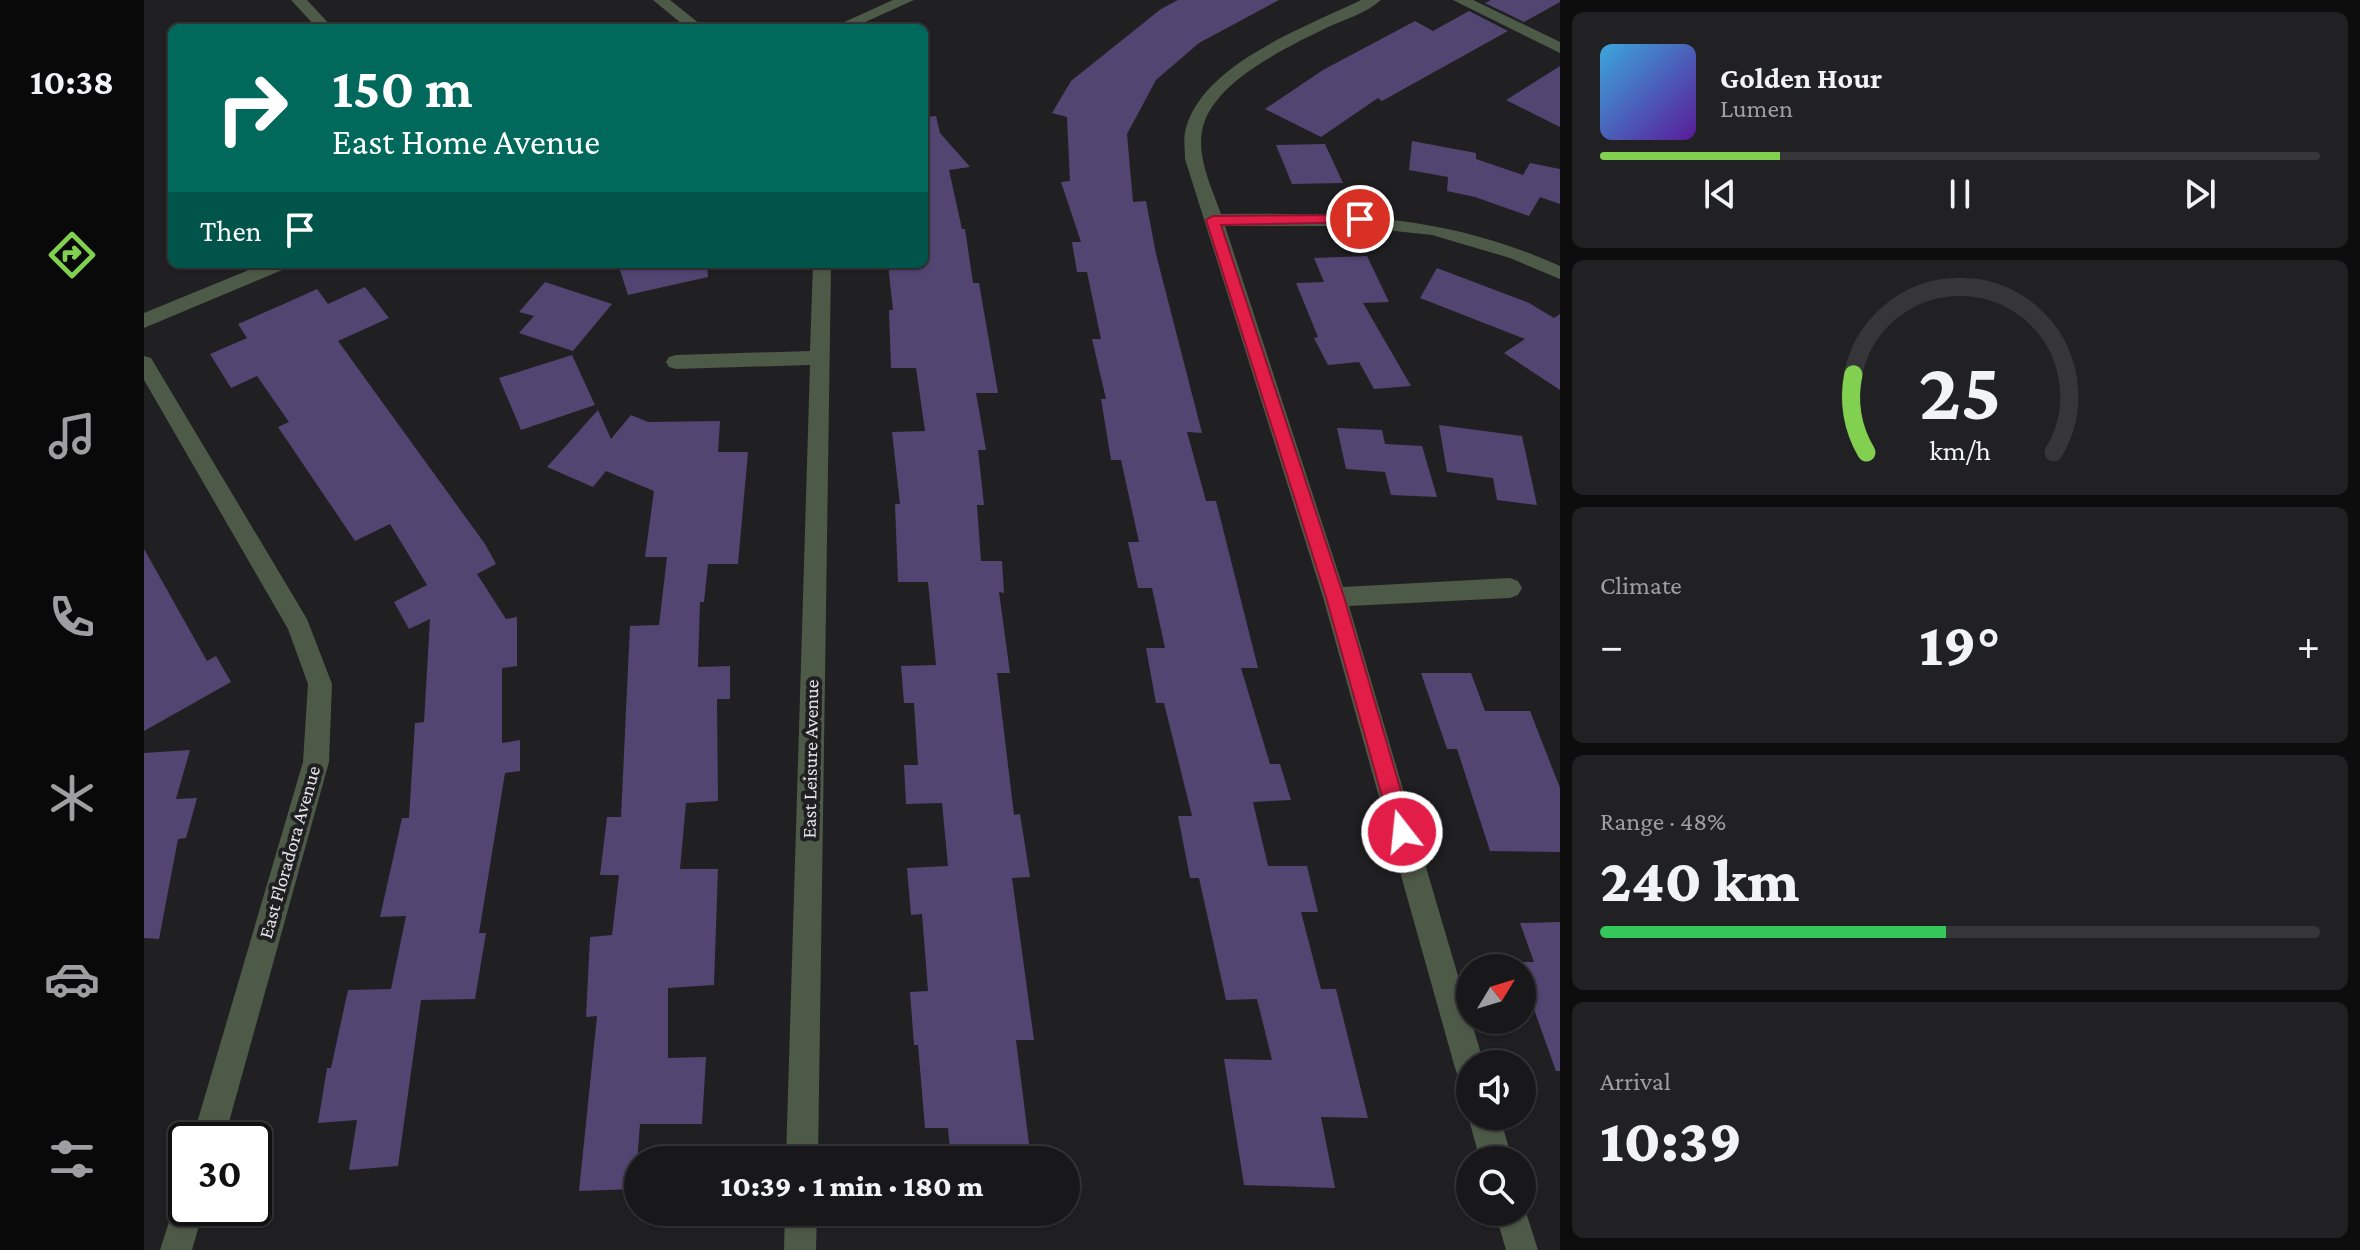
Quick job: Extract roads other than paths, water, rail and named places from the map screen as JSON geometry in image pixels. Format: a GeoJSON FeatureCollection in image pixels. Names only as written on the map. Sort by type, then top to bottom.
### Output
{"type":"FeatureCollection","features":[{"type":"Feature","properties":{"kind":"street"},"geometry":{"type":"LineString","coordinates":[[299,0],[321,24]]}},
{"type":"Feature","properties":{"kind":"street"},"geometry":{"type":"LineString","coordinates":[[661,0],[692,24]]}},
{"type":"Feature","properties":{"kind":"street"},"geometry":{"type":"LineString","coordinates":[[849,24],[906,0]]}},
{"type":"Feature","properties":{"kind":"street"},"geometry":{"type":"LineString","coordinates":[[1373,0],[1260,58],[1231,77],[1207,100],[1194,128],[1194,159],[1335,597],[1465,1050]]}},
{"type":"Feature","properties":{"kind":"street"},"geometry":{"type":"LineString","coordinates":[[1461,0],[1560,48]]}},
{"type":"Feature","properties":{"kind":"street"},"geometry":{"type":"LineString","coordinates":[[1213,220],[1360,219],[1414,225],[1525,255],[1560,273]]}},
{"type":"Feature","properties":{"kind":"street"},"geometry":{"type":"LineString","coordinates":[[144,321],[270,268]]}},
{"type":"Feature","properties":{"kind":"street","name":"East Leisure Avenue"},"geometry":{"type":"LineString","coordinates":[[802,1146],[822,268]]}},
{"type":"Feature","properties":{"kind":"street"},"geometry":{"type":"LineString","coordinates":[[676,362],[819,358]]}},
{"type":"Feature","properties":{"kind":"street","name":"East Floradora Avenue"},"geometry":{"type":"LineString","coordinates":[[144,363],[299,626],[320,684],[316,762],[213,1122]]}},
{"type":"Feature","properties":{"kind":"street"},"geometry":{"type":"LineString","coordinates":[[1335,597],[1510,588]]}},
{"type":"Feature","properties":{"kind":"street"},"geometry":{"type":"LineString","coordinates":[[176,1250],[183,1226]]}},
{"type":"Feature","properties":{"kind":"street"},"geometry":{"type":"LineString","coordinates":[[800,1250],[801,1226]]}},
{"type":"Feature","properties":{"kind":"street"},"geometry":{"type":"LineString","coordinates":[[1515,1226],[1522,1250]]}}]}
